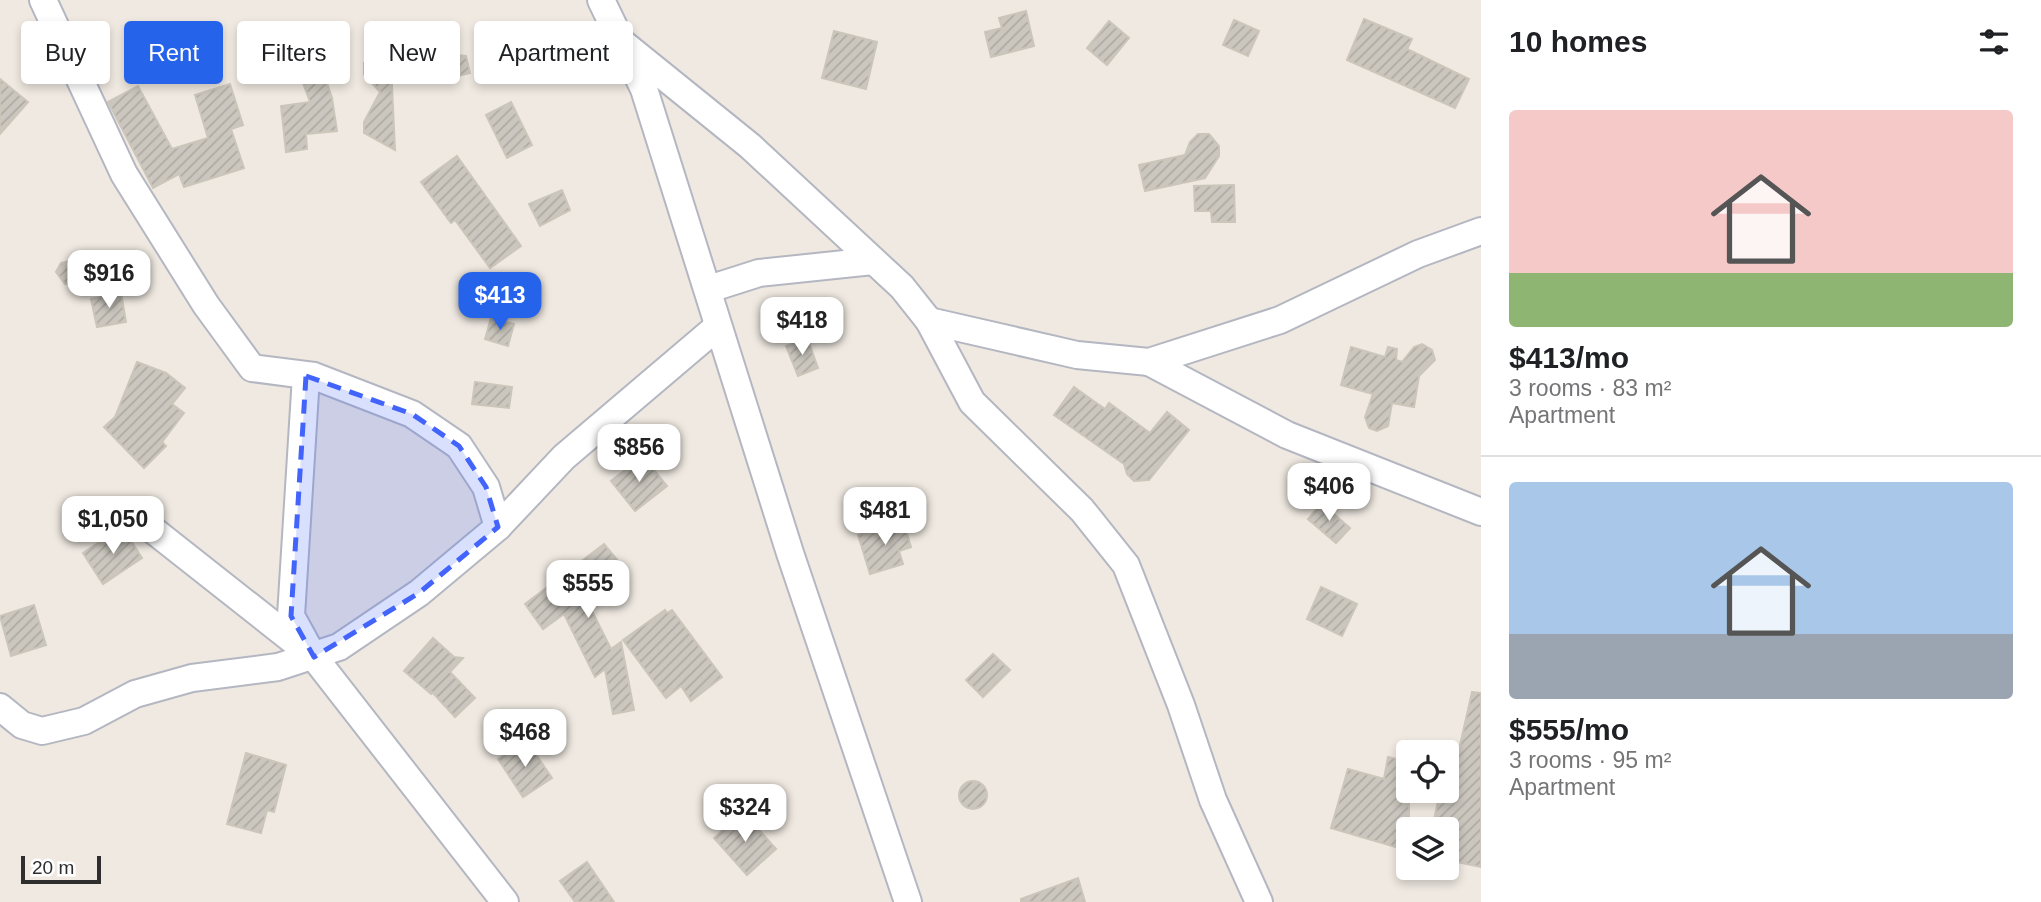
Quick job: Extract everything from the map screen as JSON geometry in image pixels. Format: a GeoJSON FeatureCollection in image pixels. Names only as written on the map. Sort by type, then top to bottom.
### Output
{"type":"FeatureCollection","features":[{"type":"Feature","properties":{"kind":"street"},"geometry":{"type":"LineString","coordinates":[[43,0],[124,174],[233,345],[252,368],[306,376],[345,387],[412,414],[459,446],[485,487],[498,527]]}},
{"type":"Feature","properties":{"kind":"street"},"geometry":{"type":"LineString","coordinates":[[601,0],[612,21]]}},
{"type":"Feature","properties":{"kind":"street"},"geometry":{"type":"LineString","coordinates":[[633,51],[750,146],[902,287],[929,321],[972,402],[1083,510],[1126,565],[1181,705],[1213,800],[1259,902]]}},
{"type":"Feature","properties":{"kind":"street"},"geometry":{"type":"LineString","coordinates":[[633,64],[644,89],[709,289],[717,327],[908,902]]}},
{"type":"Feature","properties":{"kind":"street"},"geometry":{"type":"LineString","coordinates":[[1149,362],[1280,320],[1418,254],[1481,231]]}},
{"type":"Feature","properties":{"kind":"street"},"geometry":{"type":"LineString","coordinates":[[709,289],[758,273],[873,261]]}},
{"type":"Feature","properties":{"kind":"street"},"geometry":{"type":"LineString","coordinates":[[929,321],[1077,355],[1149,362],[1287,435],[1481,512]]}},
{"type":"Feature","properties":{"kind":"street"},"geometry":{"type":"LineString","coordinates":[[0,707],[22,725],[42,731],[84,721],[135,694],[192,678],[278,667],[339,647],[419,593],[498,527],[564,457],[717,327]]}},
{"type":"Feature","properties":{"kind":"street"},"geometry":{"type":"LineString","coordinates":[[306,376],[290,616],[314,657],[505,902]]}},
{"type":"Feature","properties":{"kind":"street"},"geometry":{"type":"LineString","coordinates":[[134,516],[314,657]]}},
{"type":"Feature","properties":{"kind":"highlighted area"},"geometry":{"type":"Polygon","coordinates":[[[306,376],[412,414],[459,446],[486,487],[498,527],[419,593],[314,657],[291,616],[306,376]]]}},
{"type":"Feature","properties":{"kind":"building"},"geometry":{"type":"Polygon","coordinates":[[[1026,11],[1034,46],[991,57],[985,32],[1002,28],[999,18],[1026,11]]]}},
{"type":"Feature","properties":{"kind":"building"},"geometry":{"type":"Polygon","coordinates":[[[1364,19],[1412,39],[1407,49],[1469,79],[1455,108],[1347,60],[1364,19]]]}},
{"type":"Feature","properties":{"kind":"building"},"geometry":{"type":"Polygon","coordinates":[[[1234,20],[1259,31],[1248,56],[1223,45],[1234,20]]]}},
{"type":"Feature","properties":{"kind":"building"},"geometry":{"type":"Polygon","coordinates":[[[1109,21],[1129,38],[1107,65],[1087,48],[1109,21]]]}},
{"type":"Feature","properties":{"kind":"building"},"geometry":{"type":"Polygon","coordinates":[[[834,31],[877,42],[866,89],[822,78],[834,31]]]}},
{"type":"Feature","properties":{"kind":"building"},"geometry":{"type":"Polygon","coordinates":[[[460,55],[466,56],[470,73],[460,76],[460,55]]]}},
{"type":"Feature","properties":{"kind":"building"},"geometry":{"type":"Polygon","coordinates":[[[0,79],[28,102],[0,134],[0,79]]]}},
{"type":"Feature","properties":{"kind":"building"},"geometry":{"type":"Polygon","coordinates":[[[230,84],[243,125],[231,129],[244,168],[184,187],[179,174],[153,188],[108,102],[138,86],[172,149],[208,138],[195,95],[230,84]]]}},
{"type":"Feature","properties":{"kind":"building"},"geometry":{"type":"Polygon","coordinates":[[[303,84],[327,84],[337,131],[306,134],[307,149],[286,152],[281,106],[310,102],[303,84]]]}},
{"type":"Feature","properties":{"kind":"building"},"geometry":{"type":"Polygon","coordinates":[[[373,84],[392,84],[395,150],[364,133],[364,122],[380,92],[373,84]]]}},
{"type":"Feature","properties":{"kind":"building"},"geometry":{"type":"Polygon","coordinates":[[[511,102],[532,145],[507,158],[486,115],[511,102]]]}},
{"type":"Feature","properties":{"kind":"building"},"geometry":{"type":"Polygon","coordinates":[[[1198,134],[1209,134],[1219,146],[1219,156],[1205,178],[1145,191],[1139,165],[1185,155],[1190,142],[1198,134]]]}},
{"type":"Feature","properties":{"kind":"building"},"geometry":{"type":"Polygon","coordinates":[[[457,156],[521,246],[490,268],[455,220],[451,223],[421,182],[457,156]]]}},
{"type":"Feature","properties":{"kind":"building"},"geometry":{"type":"Polygon","coordinates":[[[1234,185],[1235,222],[1212,222],[1211,211],[1195,211],[1194,186],[1234,185]]]}},
{"type":"Feature","properties":{"kind":"building"},"geometry":{"type":"Polygon","coordinates":[[[562,190],[570,210],[540,226],[529,204],[562,190]]]}},
{"type":"Feature","properties":{"kind":"building"},"geometry":{"type":"Polygon","coordinates":[[[70,261],[77,264],[80,280],[65,284],[56,272],[61,263],[70,261]]]}},
{"type":"Feature","properties":{"kind":"building"},"geometry":{"type":"Polygon","coordinates":[[[121,293],[126,322],[97,327],[91,299],[121,293]]]}},
{"type":"Feature","properties":{"kind":"building"},"geometry":{"type":"Polygon","coordinates":[[[491,318],[514,324],[508,346],[485,339],[491,318]]]}},
{"type":"Feature","properties":{"kind":"building"},"geometry":{"type":"Polygon","coordinates":[[[807,338],[818,368],[798,376],[786,346],[807,338]]]}},
{"type":"Feature","properties":{"kind":"building"},"geometry":{"type":"Polygon","coordinates":[[[1422,344],[1432,350],[1435,360],[1419,376],[1414,407],[1392,403],[1388,426],[1377,431],[1369,428],[1365,417],[1373,394],[1341,385],[1351,347],[1385,357],[1388,347],[1397,349],[1396,360],[1402,362],[1414,347],[1422,344]]]}},
{"type":"Feature","properties":{"kind":"building"},"geometry":{"type":"Polygon","coordinates":[[[137,362],[166,373],[185,388],[172,404],[184,413],[162,442],[166,446],[144,468],[104,427],[115,417],[137,362]]]}},
{"type":"Feature","properties":{"kind":"building"},"geometry":{"type":"Polygon","coordinates":[[[475,382],[512,387],[509,408],[472,404],[475,382]]]}},
{"type":"Feature","properties":{"kind":"building"},"geometry":{"type":"Polygon","coordinates":[[[1074,387],[1105,409],[1109,403],[1150,433],[1167,412],[1189,430],[1149,480],[1134,481],[1127,474],[1124,464],[1054,415],[1074,387]]]}},
{"type":"Feature","properties":{"kind":"building"},"geometry":{"type":"Polygon","coordinates":[[[643,456],[667,486],[635,511],[611,481],[643,456]]]}},
{"type":"Feature","properties":{"kind":"building"},"geometry":{"type":"Polygon","coordinates":[[[1321,503],[1350,528],[1336,543],[1308,519],[1321,503]]]}},
{"type":"Feature","properties":{"kind":"building"},"geometry":{"type":"Polygon","coordinates":[[[903,521],[911,547],[899,551],[903,564],[870,574],[858,535],[903,521]]]}},
{"type":"Feature","properties":{"kind":"building"},"geometry":{"type":"Polygon","coordinates":[[[122,527],[142,558],[103,584],[83,553],[122,527]]]}},
{"type":"Feature","properties":{"kind":"building"},"geometry":{"type":"Polygon","coordinates":[[[604,544],[624,568],[586,599],[611,649],[621,642],[634,710],[613,714],[605,669],[595,677],[564,614],[543,629],[525,604],[604,544]]]}},
{"type":"Feature","properties":{"kind":"building"},"geometry":{"type":"Polygon","coordinates":[[[1321,587],[1357,604],[1342,636],[1307,619],[1321,587]]]}},
{"type":"Feature","properties":{"kind":"building"},"geometry":{"type":"Polygon","coordinates":[[[34,605],[46,645],[11,656],[0,616],[34,605]]]}},
{"type":"Feature","properties":{"kind":"building"},"geometry":{"type":"Polygon","coordinates":[[[665,610],[667,613],[672,610],[722,677],[691,701],[681,686],[666,698],[623,640],[665,610]]]}},
{"type":"Feature","properties":{"kind":"building"},"geometry":{"type":"Polygon","coordinates":[[[433,638],[454,657],[463,658],[450,672],[475,698],[455,717],[432,692],[431,694],[404,671],[433,638]]]}},
{"type":"Feature","properties":{"kind":"building"},"geometry":{"type":"Polygon","coordinates":[[[993,654],[1010,670],[983,697],[966,680],[993,654]]]}},
{"type":"Feature","properties":{"kind":"building"},"geometry":{"type":"Polygon","coordinates":[[[1472,692],[1481,693],[1481,867],[1459,862],[1459,817],[1435,817],[1438,803],[1459,803],[1459,750],[1472,692]]]}},
{"type":"Feature","properties":{"kind":"building"},"geometry":{"type":"Polygon","coordinates":[[[526,740],[552,778],[523,797],[498,759],[526,740]]]}},
{"type":"Feature","properties":{"kind":"building"},"geometry":{"type":"Polygon","coordinates":[[[246,753],[286,765],[274,812],[267,810],[261,833],[227,824],[246,753]]]}},
{"type":"Feature","properties":{"kind":"building"},"geometry":{"type":"Polygon","coordinates":[[[1388,757],[1396,759],[1396,803],[1409,803],[1409,817],[1396,817],[1396,847],[1331,828],[1348,769],[1384,779],[1388,757]]]}},
{"type":"Feature","properties":{"kind":"building"},"geometry":{"type":"Polygon","coordinates":[[[973,781],[983,785],[987,795],[983,805],[973,809],[963,805],[959,795],[963,785],[973,781]]]}},
{"type":"Feature","properties":{"kind":"building"},"geometry":{"type":"Polygon","coordinates":[[[743,812],[776,849],[747,875],[714,838],[743,812]]]}},
{"type":"Feature","properties":{"kind":"building"},"geometry":{"type":"Polygon","coordinates":[[[587,862],[614,902],[575,902],[560,881],[587,862]]]}},
{"type":"Feature","properties":{"kind":"building"},"geometry":{"type":"Polygon","coordinates":[[[1078,878],[1085,902],[1021,902],[1021,899],[1078,878]]]}}]}
